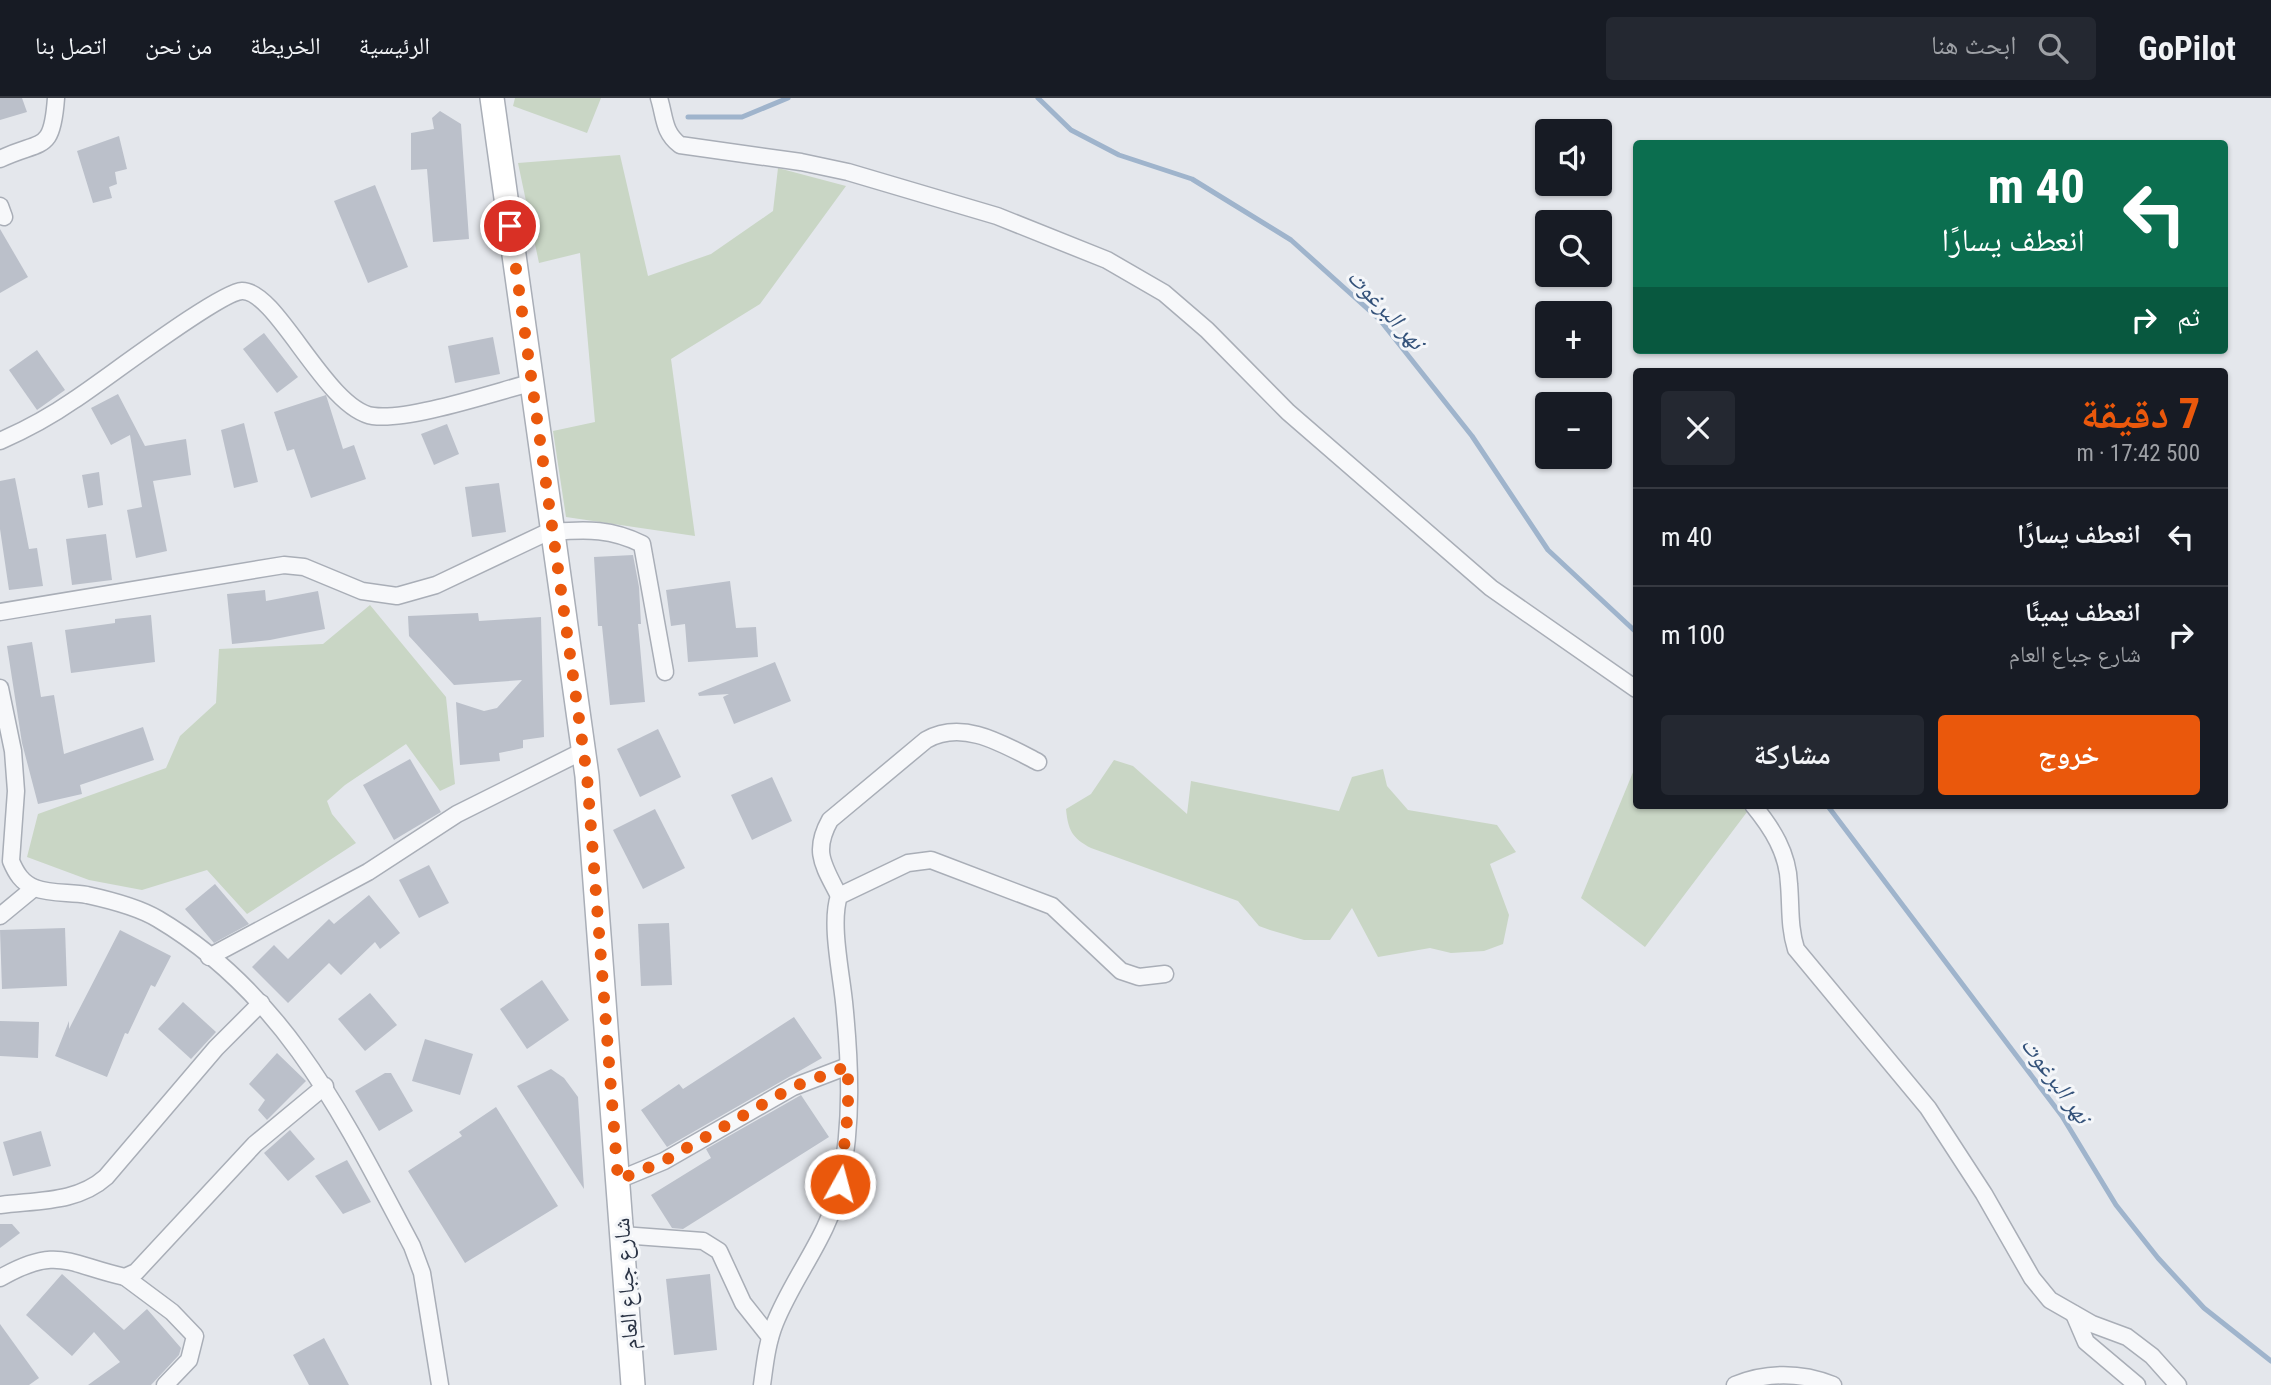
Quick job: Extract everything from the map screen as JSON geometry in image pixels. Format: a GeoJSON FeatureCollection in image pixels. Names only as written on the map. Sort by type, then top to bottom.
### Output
{"type":"FeatureCollection","features":[{"type":"Feature","properties":{"kind":"main road","name":"شارع جباع العام"},"geometry":{"type":"LineString","coordinates":[[492,98],[534,382],[583,751],[633,1385]]}},
{"type":"Feature","properties":{"kind":"street"},"geometry":{"type":"LineString","coordinates":[[0,159],[37,146],[47,139],[54,126],[56,98]]}},
{"type":"Feature","properties":{"kind":"street"},"geometry":{"type":"LineString","coordinates":[[659,98],[665,127],[670,138],[680,145],[837,169],[990,213],[1107,260],[1164,293],[1207,330],[1288,412],[1491,588],[1633,687]]}},
{"type":"Feature","properties":{"kind":"street"},"geometry":{"type":"LineString","coordinates":[[0,441],[71,402],[206,308],[242,291],[258,296],[344,398],[360,412],[372,416],[416,412],[534,382]]}},
{"type":"Feature","properties":{"kind":"street"},"geometry":{"type":"LineString","coordinates":[[0,612],[284,565],[304,568],[362,591],[397,596],[436,585],[554,530],[592,528],[621,534],[642,544],[665,673]]}},
{"type":"Feature","properties":{"kind":"street"},"geometry":{"type":"LineString","coordinates":[[0,688],[13,751],[16,791],[6,825],[11,861],[23,881],[34,888],[88,895],[157,918],[209,957],[261,1003],[305,1056],[325,1086],[412,1246],[422,1273],[440,1385]]}},
{"type":"Feature","properties":{"kind":"street"},"geometry":{"type":"LineString","coordinates":[[762,1385],[770,1337],[776,1320],[812,1257],[840,1184],[848,1111],[848,1066],[838,956],[836,905],[839,896],[821,857],[822,835],[830,820],[926,740],[942,731],[972,732],[1038,762]]}},
{"type":"Feature","properties":{"kind":"street"},"geometry":{"type":"LineString","coordinates":[[209,957],[368,872],[457,814],[583,751]]}},
{"type":"Feature","properties":{"kind":"street"},"geometry":{"type":"LineString","coordinates":[[1756,809],[1767,822],[1784,853],[1790,881],[1790,923],[1796,950],[1928,1108],[1984,1194],[2032,1278],[2050,1300],[2074,1314],[2127,1337],[2152,1356],[2178,1385]]}},
{"type":"Feature","properties":{"kind":"street"},"geometry":{"type":"LineString","coordinates":[[839,896],[908,863],[931,860],[1052,906],[1121,971],[1139,977],[1165,974]]}},
{"type":"Feature","properties":{"kind":"street"},"geometry":{"type":"LineString","coordinates":[[0,916],[34,888]]}},
{"type":"Feature","properties":{"kind":"street"},"geometry":{"type":"LineString","coordinates":[[0,1205],[66,1198],[91,1191],[216,1048],[261,1003]]}},
{"type":"Feature","properties":{"kind":"street"},"geometry":{"type":"LineString","coordinates":[[618,1180],[664,1161],[793,1087],[848,1066]]}},
{"type":"Feature","properties":{"kind":"street"},"geometry":{"type":"LineString","coordinates":[[125,1277],[136,1272],[151,1258],[255,1144],[325,1086]]}},
{"type":"Feature","properties":{"kind":"street"},"geometry":{"type":"LineString","coordinates":[[622,1235],[704,1241],[719,1251],[743,1303],[770,1337]]}},
{"type":"Feature","properties":{"kind":"street"},"geometry":{"type":"LineString","coordinates":[[0,1278],[22,1265],[48,1258],[74,1259],[125,1277],[173,1312],[195,1336],[189,1360],[165,1385]]}},
{"type":"Feature","properties":{"kind":"street"},"geometry":{"type":"LineString","coordinates":[[2074,1314],[2086,1342],[2137,1385]]}},
{"type":"Feature","properties":{"kind":"street"},"geometry":{"type":"LineString","coordinates":[[1735,1385],[1771,1376],[1813,1377],[1833,1385]]}},
{"type":"Feature","properties":{"kind":"green space"},"geometry":{"type":"Polygon","coordinates":[[[515,98],[601,98],[587,133],[513,106],[515,98]]]}},
{"type":"Feature","properties":{"kind":"green space"},"geometry":{"type":"Polygon","coordinates":[[[620,155],[648,276],[711,254],[773,211],[778,168],[846,186],[760,304],[671,359],[695,536],[566,517],[553,431],[595,422],[580,253],[539,263],[518,163],[620,155]]]}},
{"type":"Feature","properties":{"kind":"green space"},"geometry":{"type":"Polygon","coordinates":[[[370,605],[446,697],[455,784],[440,791],[406,744],[345,785],[327,801],[332,814],[356,843],[247,914],[207,870],[142,890],[89,880],[27,857],[38,814],[166,768],[180,736],[216,703],[219,649],[323,644],[370,605]]]}},
{"type":"Feature","properties":{"kind":"green space"},"geometry":{"type":"Polygon","coordinates":[[[1114,760],[1133,766],[1187,814],[1191,781],[1339,811],[1352,777],[1383,769],[1387,786],[1408,810],[1497,825],[1516,852],[1490,864],[1509,915],[1503,944],[1484,951],[1451,953],[1430,948],[1378,957],[1352,908],[1330,940],[1304,940],[1259,926],[1238,901],[1091,848],[1072,833],[1066,809],[1091,794],[1114,760]]]}},
{"type":"Feature","properties":{"kind":"green space"},"geometry":{"type":"Polygon","coordinates":[[[1633,772],[1633,809],[1744,809],[1747,812],[1645,947],[1581,898],[1633,772]]]}},
{"type":"Feature","properties":{"kind":"building"},"geometry":{"type":"Polygon","coordinates":[[[0,98],[22,98],[27,112],[0,120],[0,98]]]}},
{"type":"Feature","properties":{"kind":"building"},"geometry":{"type":"Polygon","coordinates":[[[440,111],[461,124],[469,239],[433,242],[427,169],[411,170],[411,133],[434,129],[432,118],[440,111]]]}},
{"type":"Feature","properties":{"kind":"building"},"geometry":{"type":"Polygon","coordinates":[[[119,136],[127,169],[115,172],[117,184],[109,187],[112,198],[93,203],[77,151],[119,136]]]}},
{"type":"Feature","properties":{"kind":"building"},"geometry":{"type":"Polygon","coordinates":[[[375,185],[408,267],[368,283],[334,201],[375,185]]]}},
{"type":"Feature","properties":{"kind":"building"},"geometry":{"type":"Polygon","coordinates":[[[0,229],[28,277],[0,293],[0,229]]]}},
{"type":"Feature","properties":{"kind":"building"},"geometry":{"type":"Polygon","coordinates":[[[264,333],[298,377],[277,393],[243,349],[264,333]]]}},
{"type":"Feature","properties":{"kind":"building"},"geometry":{"type":"Polygon","coordinates":[[[493,337],[500,374],[455,383],[448,346],[493,337]]]}},
{"type":"Feature","properties":{"kind":"building"},"geometry":{"type":"Polygon","coordinates":[[[37,350],[65,390],[37,410],[9,370],[37,350]]]}},
{"type":"Feature","properties":{"kind":"building"},"geometry":{"type":"Polygon","coordinates":[[[118,394],[145,446],[186,439],[191,475],[153,481],[167,551],[136,558],[127,510],[142,507],[130,435],[111,445],[91,408],[118,394]]]}},
{"type":"Feature","properties":{"kind":"building"},"geometry":{"type":"Polygon","coordinates":[[[326,395],[343,449],[354,445],[366,479],[311,498],[294,449],[287,451],[274,412],[326,395]]]}},
{"type":"Feature","properties":{"kind":"building"},"geometry":{"type":"Polygon","coordinates":[[[244,423],[258,482],[234,488],[221,430],[244,423]]]}},
{"type":"Feature","properties":{"kind":"building"},"geometry":{"type":"Polygon","coordinates":[[[447,424],[459,454],[434,465],[421,434],[447,424]]]}},
{"type":"Feature","properties":{"kind":"building"},"geometry":{"type":"Polygon","coordinates":[[[99,472],[103,505],[88,508],[82,475],[99,472]]]}},
{"type":"Feature","properties":{"kind":"building"},"geometry":{"type":"Polygon","coordinates":[[[15,478],[29,549],[37,548],[43,586],[9,590],[0,529],[0,481],[15,478]]]}},
{"type":"Feature","properties":{"kind":"building"},"geometry":{"type":"Polygon","coordinates":[[[499,483],[506,532],[472,537],[465,487],[499,483]]]}},
{"type":"Feature","properties":{"kind":"building"},"geometry":{"type":"Polygon","coordinates":[[[106,534],[112,580],[72,585],[66,539],[106,534]]]}},
{"type":"Feature","properties":{"kind":"building"},"geometry":{"type":"Polygon","coordinates":[[[633,555],[639,587],[641,624],[638,624],[645,702],[610,705],[602,626],[598,626],[594,557],[633,555]]]}},
{"type":"Feature","properties":{"kind":"building"},"geometry":{"type":"Polygon","coordinates":[[[730,581],[736,628],[756,627],[758,657],[688,662],[685,624],[671,626],[666,590],[730,581]]]}},
{"type":"Feature","properties":{"kind":"building"},"geometry":{"type":"Polygon","coordinates":[[[265,590],[266,601],[318,591],[325,629],[270,640],[232,644],[227,594],[265,590]]]}},
{"type":"Feature","properties":{"kind":"building"},"geometry":{"type":"Polygon","coordinates":[[[478,613],[479,621],[541,617],[544,737],[523,740],[523,748],[499,753],[500,761],[460,765],[456,702],[484,711],[497,708],[522,680],[454,685],[409,636],[408,616],[478,613]]]}},
{"type":"Feature","properties":{"kind":"building"},"geometry":{"type":"Polygon","coordinates":[[[151,615],[155,662],[71,673],[65,630],[115,623],[115,619],[151,615]]]}},
{"type":"Feature","properties":{"kind":"building"},"geometry":{"type":"Polygon","coordinates":[[[32,642],[41,697],[54,695],[64,754],[143,727],[154,760],[80,785],[82,794],[38,804],[22,743],[7,646],[32,642]]]}},
{"type":"Feature","properties":{"kind":"building"},"geometry":{"type":"Polygon","coordinates":[[[775,662],[791,701],[734,724],[723,697],[729,694],[699,696],[698,693],[775,662]]]}},
{"type":"Feature","properties":{"kind":"building"},"geometry":{"type":"Polygon","coordinates":[[[658,729],[681,777],[640,797],[617,749],[658,729]]]}},
{"type":"Feature","properties":{"kind":"building"},"geometry":{"type":"Polygon","coordinates":[[[410,759],[441,812],[394,840],[363,785],[410,759]]]}},
{"type":"Feature","properties":{"kind":"building"},"geometry":{"type":"Polygon","coordinates":[[[772,777],[792,821],[752,840],[731,795],[772,777]]]}},
{"type":"Feature","properties":{"kind":"building"},"geometry":{"type":"Polygon","coordinates":[[[655,809],[685,868],[643,889],[613,830],[655,809]]]}},
{"type":"Feature","properties":{"kind":"building"},"geometry":{"type":"Polygon","coordinates":[[[429,865],[449,903],[419,918],[399,880],[429,865]]]}},
{"type":"Feature","properties":{"kind":"building"},"geometry":{"type":"Polygon","coordinates":[[[215,884],[249,924],[214,943],[185,909],[215,884]]]}},
{"type":"Feature","properties":{"kind":"building"},"geometry":{"type":"Polygon","coordinates":[[[369,895],[400,933],[380,949],[375,942],[341,975],[329,963],[288,1003],[252,967],[274,945],[288,959],[329,919],[334,924],[369,895]]]}},
{"type":"Feature","properties":{"kind":"building"},"geometry":{"type":"Polygon","coordinates":[[[669,923],[672,985],[641,986],[638,924],[669,923]]]}},
{"type":"Feature","properties":{"kind":"building"},"geometry":{"type":"Polygon","coordinates":[[[65,928],[67,986],[2,989],[0,930],[65,928]]]}},
{"type":"Feature","properties":{"kind":"building"},"geometry":{"type":"Polygon","coordinates":[[[120,930],[171,956],[155,987],[151,985],[128,1034],[125,1033],[107,1077],[55,1056],[69,1021],[69,1029],[120,930]]]}},
{"type":"Feature","properties":{"kind":"building"},"geometry":{"type":"Polygon","coordinates":[[[542,980],[569,1020],[527,1049],[500,1009],[542,980]]]}},
{"type":"Feature","properties":{"kind":"building"},"geometry":{"type":"Polygon","coordinates":[[[370,993],[397,1025],[365,1051],[338,1019],[370,993]]]}},
{"type":"Feature","properties":{"kind":"building"},"geometry":{"type":"Polygon","coordinates":[[[183,1002],[216,1032],[191,1059],[158,1029],[183,1002]]]}},
{"type":"Feature","properties":{"kind":"building"},"geometry":{"type":"Polygon","coordinates":[[[794,1017],[822,1058],[667,1147],[641,1110],[679,1084],[683,1089],[794,1017]]]}},
{"type":"Feature","properties":{"kind":"building"},"geometry":{"type":"Polygon","coordinates":[[[0,1021],[39,1022],[38,1058],[0,1056],[0,1021]]]}},
{"type":"Feature","properties":{"kind":"building"},"geometry":{"type":"Polygon","coordinates":[[[425,1039],[473,1054],[460,1095],[412,1081],[425,1039]]]}},
{"type":"Feature","properties":{"kind":"building"},"geometry":{"type":"Polygon","coordinates":[[[277,1053],[306,1081],[267,1120],[258,1110],[265,1100],[249,1084],[277,1053]]]}},
{"type":"Feature","properties":{"kind":"building"},"geometry":{"type":"Polygon","coordinates":[[[551,1069],[564,1078],[578,1097],[584,1189],[517,1086],[551,1069]]]}},
{"type":"Feature","properties":{"kind":"building"},"geometry":{"type":"Polygon","coordinates":[[[385,1073],[391,1073],[413,1111],[379,1131],[355,1091],[385,1073]]]}},
{"type":"Feature","properties":{"kind":"building"},"geometry":{"type":"Polygon","coordinates":[[[801,1095],[829,1137],[683,1229],[672,1228],[651,1195],[711,1158],[706,1149],[801,1095]]]}},
{"type":"Feature","properties":{"kind":"building"},"geometry":{"type":"Polygon","coordinates":[[[496,1107],[558,1206],[465,1263],[408,1171],[462,1136],[459,1132],[496,1107]]]}},
{"type":"Feature","properties":{"kind":"building"},"geometry":{"type":"Polygon","coordinates":[[[290,1130],[315,1159],[288,1181],[264,1153],[290,1130]]]}},
{"type":"Feature","properties":{"kind":"building"},"geometry":{"type":"Polygon","coordinates":[[[41,1131],[51,1166],[13,1176],[3,1142],[41,1131]]]}},
{"type":"Feature","properties":{"kind":"building"},"geometry":{"type":"Polygon","coordinates":[[[347,1160],[371,1202],[343,1214],[315,1176],[347,1160]]]}},
{"type":"Feature","properties":{"kind":"building"},"geometry":{"type":"Polygon","coordinates":[[[0,1224],[12,1224],[20,1233],[0,1248],[0,1224]]]}},
{"type":"Feature","properties":{"kind":"building"},"geometry":{"type":"Polygon","coordinates":[[[62,1274],[124,1330],[147,1309],[181,1348],[179,1355],[151,1385],[88,1385],[120,1362],[94,1332],[72,1356],[26,1315],[62,1274]]]}},
{"type":"Feature","properties":{"kind":"building"},"geometry":{"type":"Polygon","coordinates":[[[710,1274],[717,1350],[674,1355],[666,1279],[710,1274]]]}},
{"type":"Feature","properties":{"kind":"building"},"geometry":{"type":"Polygon","coordinates":[[[0,1324],[39,1378],[29,1385],[0,1385],[0,1324]]]}},
{"type":"Feature","properties":{"kind":"building"},"geometry":{"type":"Polygon","coordinates":[[[324,1338],[349,1385],[309,1385],[293,1355],[324,1338]]]}},
{"type":"Feature","properties":{"kind":"waterway","name":"نهر البرغوت"},"geometry":{"type":"LineString","coordinates":[[688,117],[742,117],[788,98]]}},
{"type":"Feature","properties":{"kind":"waterway","name":"نهر البرغوت"},"geometry":{"type":"LineString","coordinates":[[1038,98],[1071,130],[1119,155],[1192,179],[1291,240],[1380,320],[1472,436],[1548,550],[1633,629]]}},
{"type":"Feature","properties":{"kind":"waterway","name":"نهر البرغوت"},"geometry":{"type":"LineString","coordinates":[[1830,809],[2062,1116],[2116,1205],[2158,1258],[2204,1308],[2271,1361]]}},
{"type":"Feature","properties":{"kind":"route"},"geometry":{"type":"LineString","coordinates":[[510,226],[587,776],[618,1180],[664,1161],[793,1087],[848,1066],[848,1111],[840,1184]]}}]}
